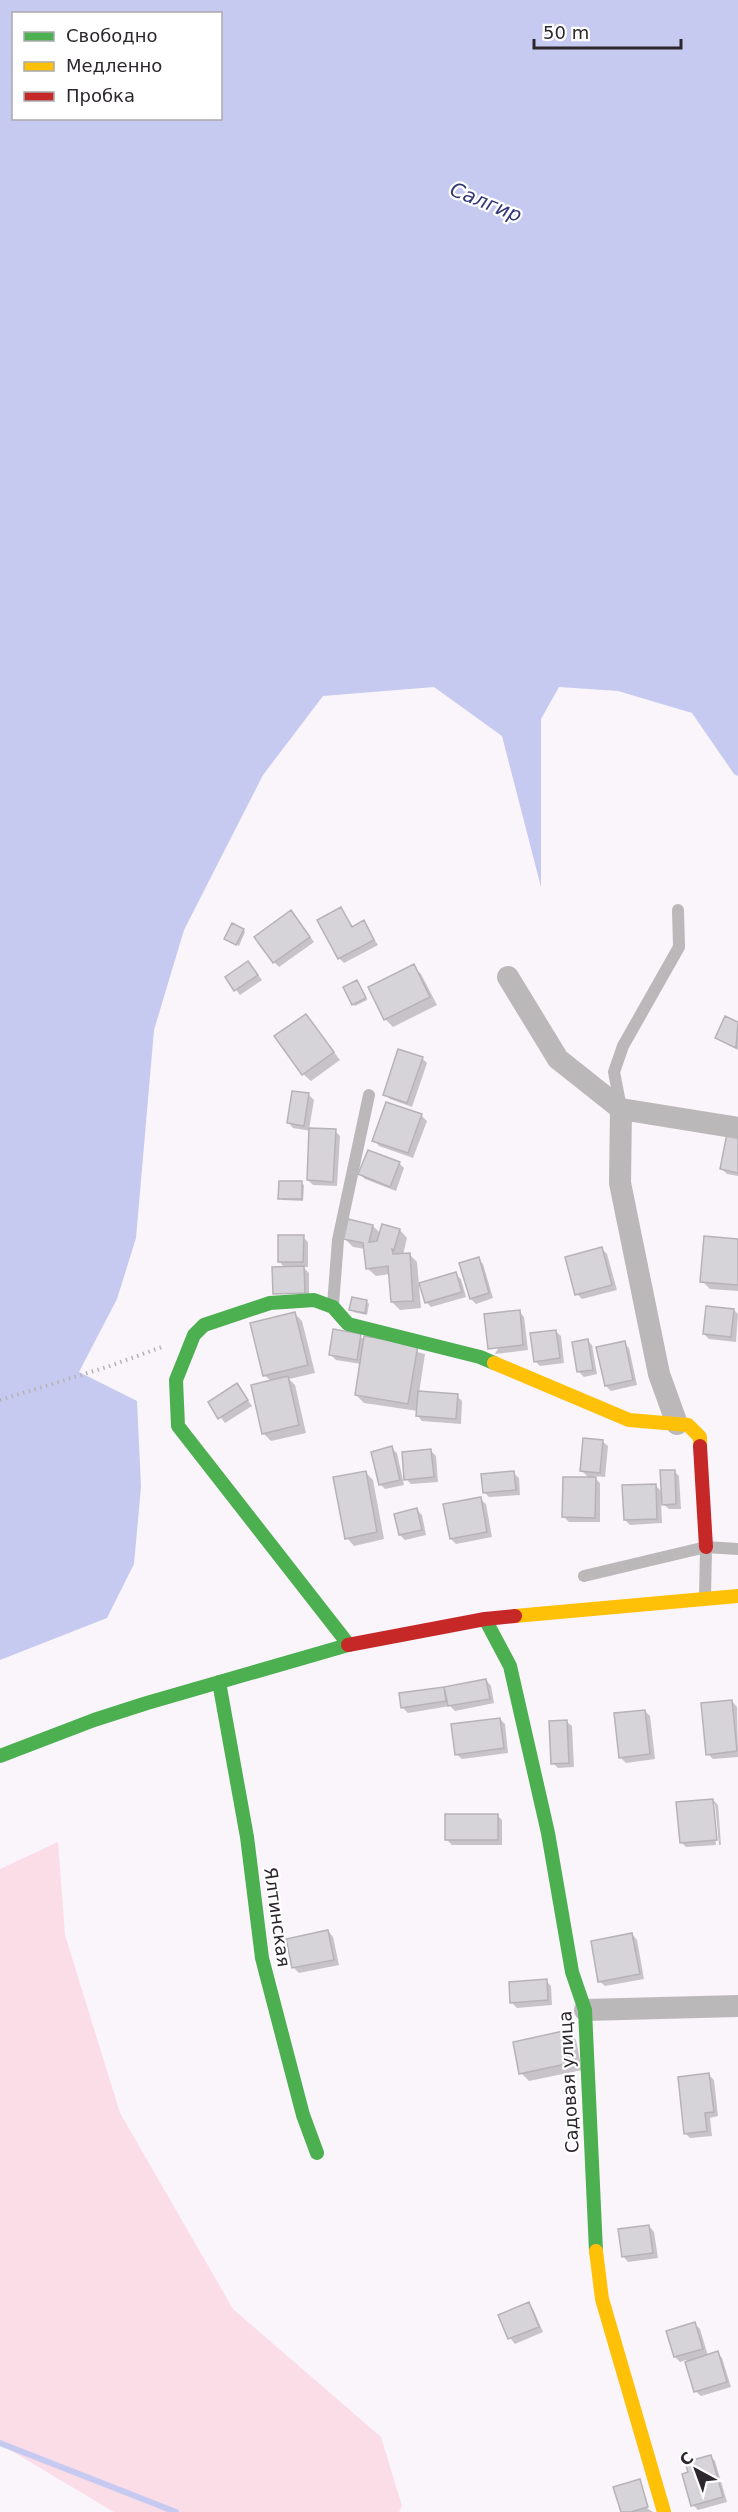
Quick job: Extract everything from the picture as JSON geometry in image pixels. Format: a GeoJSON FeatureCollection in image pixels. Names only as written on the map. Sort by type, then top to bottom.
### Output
{"type":"FeatureCollection","features":[{"type":"Feature","properties":{"kind":"street"},"geometry":{"type":"LineString","coordinates":[[508,977],[558,1059],[621,1109],[738,1128]]}},
{"type":"Feature","properties":{"kind":"street"},"geometry":{"type":"LineString","coordinates":[[621,1109],[620,1183],[659,1374],[677,1424]]}},
{"type":"Feature","properties":{"kind":"street"},"geometry":{"type":"LineString","coordinates":[[348,1645],[178,1426],[176,1380],[194,1335],[204,1325],[270,1303],[314,1300],[333,1306],[348,1324],[480,1357],[628,1420],[688,1425],[700,1437],[706,1547]]}},
{"type":"Feature","properties":{"kind":"street"},"geometry":{"type":"LineString","coordinates":[[0,1756],[94,1719],[348,1645],[485,1619],[738,1596]]}},
{"type":"Feature","properties":{"kind":"street","name":"Садовая улица"},"geometry":{"type":"LineString","coordinates":[[485,1619],[510,1666],[548,1833],[572,1972],[585,2010],[596,2250],[602,2299],[664,2512]]}},
{"type":"Feature","properties":{"kind":"street","name":"Ялтинская"},"geometry":{"type":"LineString","coordinates":[[219,1682],[247,1837],[262,1958],[303,2115],[317,2152]]}},
{"type":"Feature","properties":{"kind":"street"},"geometry":{"type":"LineString","coordinates":[[585,2010],[738,2006]]}},
{"type":"Feature","properties":{"kind":"lane"},"geometry":{"type":"LineString","coordinates":[[621,1109],[614,1072],[623,1046],[679,947],[678,909]]}},
{"type":"Feature","properties":{"kind":"lane"},"geometry":{"type":"LineString","coordinates":[[333,1306],[338,1240],[369,1095]]}},
{"type":"Feature","properties":{"kind":"lane"},"geometry":{"type":"LineString","coordinates":[[584,1576],[706,1547],[738,1549]]}},
{"type":"Feature","properties":{"kind":"lane"},"geometry":{"type":"LineString","coordinates":[[705,1598],[706,1547]]}},
{"type":"Feature","properties":{"kind":"path"},"geometry":{"type":"LineString","coordinates":[[0,1400],[107,1367],[194,1335]]}},
{"type":"Feature","properties":{"kind":"shaded area"},"geometry":{"type":"Polygon","coordinates":[[[58,1842],[65,1935],[120,2113],[233,2309],[381,2437],[402,2506],[399,2512],[114,2512],[0,2444],[0,1869],[58,1842]]]}},
{"type":"Feature","properties":{"kind":"water","name":"Салгир"},"geometry":{"type":"Polygon","coordinates":[[[0,0],[738,0],[738,776],[734,774],[692,713],[618,691],[559,687],[541,719],[541,887],[502,736],[434,687],[323,696],[263,775],[184,930],[154,1030],[136,1238],[117,1299],[79,1372],[137,1401],[141,1487],[134,1564],[107,1618],[0,1660],[0,0]]]}},
{"type":"Feature","properties":{"kind":"building"},"geometry":{"type":"Polygon","coordinates":[[[341,907],[352,927],[364,920],[374,940],[338,959],[317,920],[341,907]]]}},
{"type":"Feature","properties":{"kind":"building"},"geometry":{"type":"Polygon","coordinates":[[[291,910],[310,937],[273,963],[254,937],[291,910]]]}},
{"type":"Feature","properties":{"kind":"building"},"geometry":{"type":"Polygon","coordinates":[[[232,923],[244,929],[236,945],[224,939],[232,923]]]}},
{"type":"Feature","properties":{"kind":"building"},"geometry":{"type":"Polygon","coordinates":[[[248,961],[258,975],[234,991],[225,977],[248,961]]]}},
{"type":"Feature","properties":{"kind":"building"},"geometry":{"type":"Polygon","coordinates":[[[414,964],[430,997],[384,1020],[368,987],[414,964]]]}},
{"type":"Feature","properties":{"kind":"building"},"geometry":{"type":"Polygon","coordinates":[[[357,980],[366,998],[352,1005],[343,987],[357,980]]]}},
{"type":"Feature","properties":{"kind":"building"},"geometry":{"type":"Polygon","coordinates":[[[306,1014],[334,1052],[302,1075],[274,1036],[306,1014]]]}},
{"type":"Feature","properties":{"kind":"building"},"geometry":{"type":"Polygon","coordinates":[[[725,1016],[738,1022],[736,1048],[715,1038],[725,1016]]]}},
{"type":"Feature","properties":{"kind":"building"},"geometry":{"type":"Polygon","coordinates":[[[398,1049],[423,1057],[407,1103],[383,1095],[398,1049]]]}},
{"type":"Feature","properties":{"kind":"building"},"geometry":{"type":"Polygon","coordinates":[[[292,1091],[309,1093],[304,1126],[287,1123],[292,1091]]]}},
{"type":"Feature","properties":{"kind":"building"},"geometry":{"type":"Polygon","coordinates":[[[386,1102],[422,1114],[408,1153],[372,1141],[386,1102]]]}},
{"type":"Feature","properties":{"kind":"building"},"geometry":{"type":"Polygon","coordinates":[[[309,1128],[336,1129],[333,1182],[307,1180],[309,1128]]]}},
{"type":"Feature","properties":{"kind":"building"},"geometry":{"type":"Polygon","coordinates":[[[727,1133],[738,1135],[738,1173],[720,1169],[727,1133]]]}},
{"type":"Feature","properties":{"kind":"building"},"geometry":{"type":"Polygon","coordinates":[[[368,1150],[400,1162],[390,1187],[358,1174],[368,1150]]]}},
{"type":"Feature","properties":{"kind":"building"},"geometry":{"type":"Polygon","coordinates":[[[279,1181],[302,1181],[302,1199],[278,1199],[279,1181]]]}},
{"type":"Feature","properties":{"kind":"building"},"geometry":{"type":"Polygon","coordinates":[[[348,1219],[373,1225],[369,1242],[377,1241],[382,1224],[400,1229],[394,1250],[392,1249],[393,1254],[410,1253],[413,1301],[391,1302],[388,1266],[366,1269],[363,1243],[343,1239],[348,1219]]]}},
{"type":"Feature","properties":{"kind":"building"},"geometry":{"type":"Polygon","coordinates":[[[278,1235],[304,1235],[303,1262],[278,1262],[278,1235]]]}},
{"type":"Feature","properties":{"kind":"building"},"geometry":{"type":"Polygon","coordinates":[[[704,1236],[738,1239],[738,1285],[700,1282],[704,1236]]]}},
{"type":"Feature","properties":{"kind":"building"},"geometry":{"type":"Polygon","coordinates":[[[602,1247],[612,1285],[575,1295],[565,1257],[602,1247]]]}},
{"type":"Feature","properties":{"kind":"building"},"geometry":{"type":"Polygon","coordinates":[[[479,1257],[489,1293],[470,1299],[459,1263],[479,1257]]]}},
{"type":"Feature","properties":{"kind":"building"},"geometry":{"type":"Polygon","coordinates":[[[304,1266],[305,1293],[273,1294],[272,1267],[304,1266]]]}},
{"type":"Feature","properties":{"kind":"building"},"geometry":{"type":"Polygon","coordinates":[[[456,1272],[462,1292],[425,1303],[419,1283],[456,1272]]]}},
{"type":"Feature","properties":{"kind":"building"},"geometry":{"type":"Polygon","coordinates":[[[352,1297],[367,1300],[365,1313],[349,1310],[352,1297]]]}},
{"type":"Feature","properties":{"kind":"building"},"geometry":{"type":"Polygon","coordinates":[[[706,1306],[734,1309],[731,1337],[703,1334],[706,1306]]]}},
{"type":"Feature","properties":{"kind":"building"},"geometry":{"type":"Polygon","coordinates":[[[520,1310],[523,1345],[488,1349],[484,1314],[520,1310]]]}},
{"type":"Feature","properties":{"kind":"building"},"geometry":{"type":"Polygon","coordinates":[[[295,1312],[308,1365],[263,1376],[250,1323],[295,1312]]]}},
{"type":"Feature","properties":{"kind":"building"},"geometry":{"type":"Polygon","coordinates":[[[333,1329],[361,1334],[357,1360],[329,1355],[333,1329]]]}},
{"type":"Feature","properties":{"kind":"building"},"geometry":{"type":"Polygon","coordinates":[[[556,1330],[560,1358],[534,1362],[530,1333],[556,1330]]]}},
{"type":"Feature","properties":{"kind":"building"},"geometry":{"type":"Polygon","coordinates":[[[364,1336],[418,1345],[408,1404],[355,1395],[364,1336]]]}},
{"type":"Feature","properties":{"kind":"building"},"geometry":{"type":"Polygon","coordinates":[[[588,1339],[593,1370],[577,1372],[572,1342],[588,1339]]]}},
{"type":"Feature","properties":{"kind":"building"},"geometry":{"type":"Polygon","coordinates":[[[625,1341],[633,1380],[605,1386],[596,1347],[625,1341]]]}},
{"type":"Feature","properties":{"kind":"building"},"geometry":{"type":"Polygon","coordinates":[[[288,1376],[299,1425],[262,1434],[251,1385],[288,1376]]]}},
{"type":"Feature","properties":{"kind":"building"},"geometry":{"type":"Polygon","coordinates":[[[237,1383],[248,1400],[218,1419],[208,1402],[237,1383]]]}},
{"type":"Feature","properties":{"kind":"building"},"geometry":{"type":"Polygon","coordinates":[[[418,1391],[458,1394],[456,1419],[416,1416],[418,1391]]]}},
{"type":"Feature","properties":{"kind":"building"},"geometry":{"type":"Polygon","coordinates":[[[583,1438],[603,1440],[600,1473],[580,1471],[583,1438]]]}},
{"type":"Feature","properties":{"kind":"building"},"geometry":{"type":"Polygon","coordinates":[[[392,1446],[400,1480],[379,1485],[371,1452],[392,1446]]]}},
{"type":"Feature","properties":{"kind":"building"},"geometry":{"type":"Polygon","coordinates":[[[431,1449],[434,1477],[404,1480],[402,1452],[431,1449]]]}},
{"type":"Feature","properties":{"kind":"building"},"geometry":{"type":"Polygon","coordinates":[[[660,1470],[675,1470],[676,1504],[662,1505],[660,1470]]]}},
{"type":"Feature","properties":{"kind":"building"},"geometry":{"type":"Polygon","coordinates":[[[366,1471],[377,1532],[345,1539],[333,1477],[366,1471]]]}},
{"type":"Feature","properties":{"kind":"building"},"geometry":{"type":"Polygon","coordinates":[[[514,1471],[516,1490],[483,1493],[481,1474],[514,1471]]]}},
{"type":"Feature","properties":{"kind":"building"},"geometry":{"type":"Polygon","coordinates":[[[563,1477],[596,1477],[595,1518],[562,1517],[563,1477]]]}},
{"type":"Feature","properties":{"kind":"building"},"geometry":{"type":"Polygon","coordinates":[[[656,1484],[657,1519],[624,1520],[622,1485],[656,1484]]]}},
{"type":"Feature","properties":{"kind":"building"},"geometry":{"type":"Polygon","coordinates":[[[481,1497],[487,1532],[450,1539],[443,1504],[481,1497]]]}},
{"type":"Feature","properties":{"kind":"building"},"geometry":{"type":"Polygon","coordinates":[[[417,1508],[422,1530],[399,1535],[394,1514],[417,1508]]]}},
{"type":"Feature","properties":{"kind":"building"},"geometry":{"type":"Polygon","coordinates":[[[486,1679],[490,1699],[448,1706],[444,1687],[486,1679]]]}},
{"type":"Feature","properties":{"kind":"building"},"geometry":{"type":"Polygon","coordinates":[[[444,1687],[446,1701],[401,1708],[399,1693],[444,1687]]]}},
{"type":"Feature","properties":{"kind":"building"},"geometry":{"type":"Polygon","coordinates":[[[732,1700],[737,1751],[706,1755],[701,1703],[732,1700]]]}},
{"type":"Feature","properties":{"kind":"building"},"geometry":{"type":"Polygon","coordinates":[[[645,1710],[650,1754],[619,1758],[614,1713],[645,1710]]]}},
{"type":"Feature","properties":{"kind":"building"},"geometry":{"type":"Polygon","coordinates":[[[500,1718],[504,1748],[455,1755],[451,1724],[500,1718]]]}},
{"type":"Feature","properties":{"kind":"building"},"geometry":{"type":"Polygon","coordinates":[[[567,1720],[569,1763],[551,1764],[549,1721],[567,1720]]]}},
{"type":"Feature","properties":{"kind":"building"},"geometry":{"type":"Polygon","coordinates":[[[713,1799],[717,1840],[680,1843],[676,1802],[713,1799]]]}},
{"type":"Feature","properties":{"kind":"building"},"geometry":{"type":"Polygon","coordinates":[[[445,1814],[498,1814],[498,1840],[445,1840],[445,1814]]]}},
{"type":"Feature","properties":{"kind":"building"},"geometry":{"type":"Polygon","coordinates":[[[328,1930],[334,1960],[292,1968],[286,1939],[328,1930]]]}},
{"type":"Feature","properties":{"kind":"building"},"geometry":{"type":"Polygon","coordinates":[[[632,1933],[640,1974],[598,1982],[591,1941],[632,1933]]]}},
{"type":"Feature","properties":{"kind":"building"},"geometry":{"type":"Polygon","coordinates":[[[547,1979],[548,2000],[510,2003],[509,1982],[547,1979]]]}},
{"type":"Feature","properties":{"kind":"building"},"geometry":{"type":"Polygon","coordinates":[[[568,2030],[575,2062],[519,2074],[513,2042],[568,2030]]]}},
{"type":"Feature","properties":{"kind":"building"},"geometry":{"type":"Polygon","coordinates":[[[709,2073],[714,2112],[705,2113],[707,2131],[684,2134],[678,2077],[709,2073]]]}},
{"type":"Feature","properties":{"kind":"building"},"geometry":{"type":"Polygon","coordinates":[[[649,2225],[653,2253],[622,2257],[618,2229],[649,2225]]]}},
{"type":"Feature","properties":{"kind":"building"},"geometry":{"type":"Polygon","coordinates":[[[529,2302],[539,2327],[508,2339],[498,2315],[529,2302]]]}},
{"type":"Feature","properties":{"kind":"building"},"geometry":{"type":"Polygon","coordinates":[[[695,2322],[703,2349],[674,2357],[666,2331],[695,2322]]]}},
{"type":"Feature","properties":{"kind":"building"},"geometry":{"type":"Polygon","coordinates":[[[718,2351],[727,2382],[694,2392],[685,2362],[718,2351]]]}},
{"type":"Feature","properties":{"kind":"building"},"geometry":{"type":"Polygon","coordinates":[[[711,2455],[723,2497],[691,2506],[682,2474],[688,2472],[685,2462],[711,2455]]]}},
{"type":"Feature","properties":{"kind":"building"},"geometry":{"type":"Polygon","coordinates":[[[640,2479],[648,2507],[631,2512],[621,2512],[613,2487],[640,2479]]]}},
{"type":"Feature","properties":{"kind":"waterway"},"geometry":{"type":"LineString","coordinates":[[0,2443],[176,2512]]}},
{"type":"Feature","properties":{"kind":"traffic: fast"},"geometry":{"type":"LineString","coordinates":[[349,1645],[178,1426],[176,1380],[194,1335],[204,1325],[270,1303],[314,1300],[333,1307],[348,1324],[480,1357],[494,1363]]}},
{"type":"Feature","properties":{"kind":"traffic: fast"},"geometry":{"type":"LineString","coordinates":[[485,1619],[510,1666],[548,1833],[572,1972],[585,2010],[596,2251]]}},
{"type":"Feature","properties":{"kind":"traffic: fast"},"geometry":{"type":"LineString","coordinates":[[0,1756],[94,1720],[147,1703],[348,1645]]}},
{"type":"Feature","properties":{"kind":"traffic: fast"},"geometry":{"type":"LineString","coordinates":[[219,1682],[247,1837],[262,1958],[303,2115],[317,2153]]}},
{"type":"Feature","properties":{"kind":"traffic: slow"},"geometry":{"type":"LineString","coordinates":[[494,1363],[629,1420],[688,1425],[700,1437],[700,1446]]}},
{"type":"Feature","properties":{"kind":"traffic: slow"},"geometry":{"type":"LineString","coordinates":[[515,1616],[738,1596]]}},
{"type":"Feature","properties":{"kind":"traffic: slow"},"geometry":{"type":"LineString","coordinates":[[596,2251],[602,2299],[664,2512]]}},
{"type":"Feature","properties":{"kind":"traffic: jam"},"geometry":{"type":"LineString","coordinates":[[700,1446],[706,1547]]}},
{"type":"Feature","properties":{"kind":"traffic: jam"},"geometry":{"type":"LineString","coordinates":[[348,1645],[485,1619],[515,1616]]}}]}
